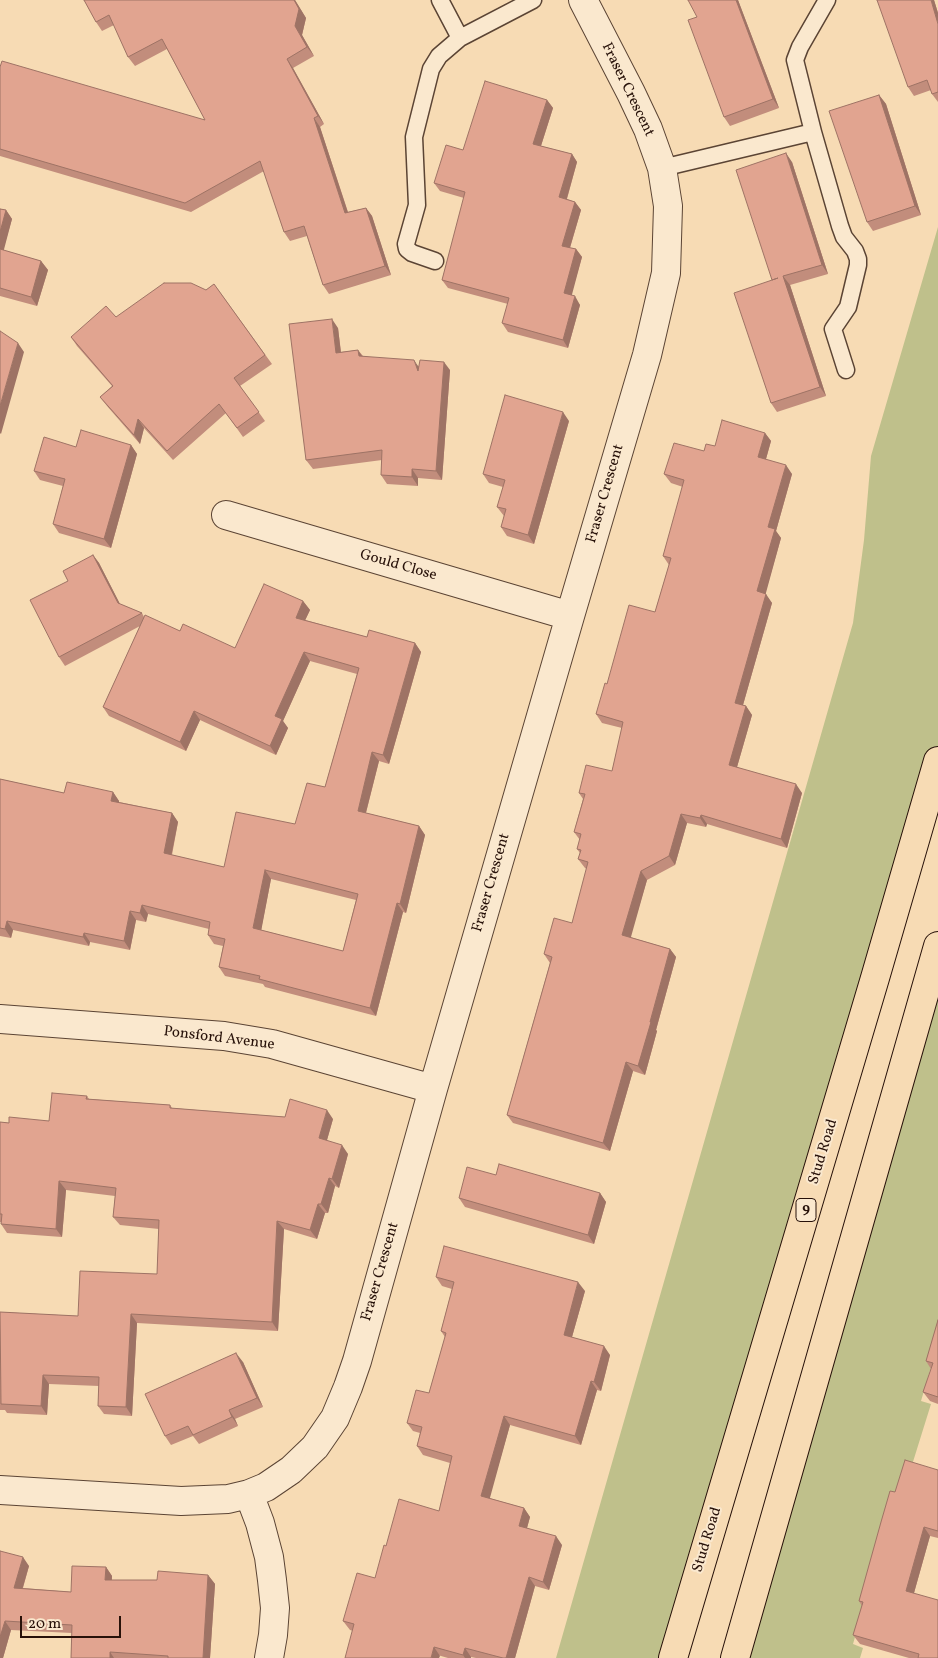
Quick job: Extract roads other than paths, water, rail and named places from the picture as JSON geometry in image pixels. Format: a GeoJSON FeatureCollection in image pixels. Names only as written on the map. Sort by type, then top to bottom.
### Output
{"type":"FeatureCollection","features":[{"type":"Feature","properties":{"kind":"highway","name":"Stud Road"},"geometry":{"type":"LineString","coordinates":[[673,1658],[938,761]]}},
{"type":"Feature","properties":{"kind":"highway"},"geometry":{"type":"LineString","coordinates":[[735,1658],[938,946]]}},
{"type":"Feature","properties":{"kind":"street","name":"Fraser Crescent"},"geometry":{"type":"LineString","coordinates":[[0,1490],[206,1501],[228,1499],[249,1494],[266,1487],[291,1470],[315,1447],[335,1418],[356,1361],[433,1088],[647,355],[666,273],[668,206],[662,168],[648,129],[631,92],[583,0]]}},
{"type":"Feature","properties":{"kind":"street","name":"Gould Close"},"geometry":{"type":"LineString","coordinates":[[226,515],[570,616]]}},
{"type":"Feature","properties":{"kind":"street","name":"Ponsford Avenue"},"geometry":{"type":"LineString","coordinates":[[0,1019],[224,1036],[272,1044],[433,1088]]}},
{"type":"Feature","properties":{"kind":"street"},"geometry":{"type":"LineString","coordinates":[[249,1494],[260,1523],[269,1557],[272,1580],[275,1608],[269,1658]]}},
{"type":"Feature","properties":{"kind":"lane"},"geometry":{"type":"LineString","coordinates":[[440,0],[460,38]]}},
{"type":"Feature","properties":{"kind":"lane"},"geometry":{"type":"LineString","coordinates":[[435,261],[412,254],[407,249],[406,244],[416,205],[414,137],[431,69],[439,56],[460,38],[533,0]]}},
{"type":"Feature","properties":{"kind":"lane"},"geometry":{"type":"LineString","coordinates":[[827,0],[800,47],[795,60],[813,132],[844,237],[855,251],[858,259],[848,307],[833,329],[846,370]]}},
{"type":"Feature","properties":{"kind":"lane"},"geometry":{"type":"LineString","coordinates":[[662,168],[813,132]]}}]}
